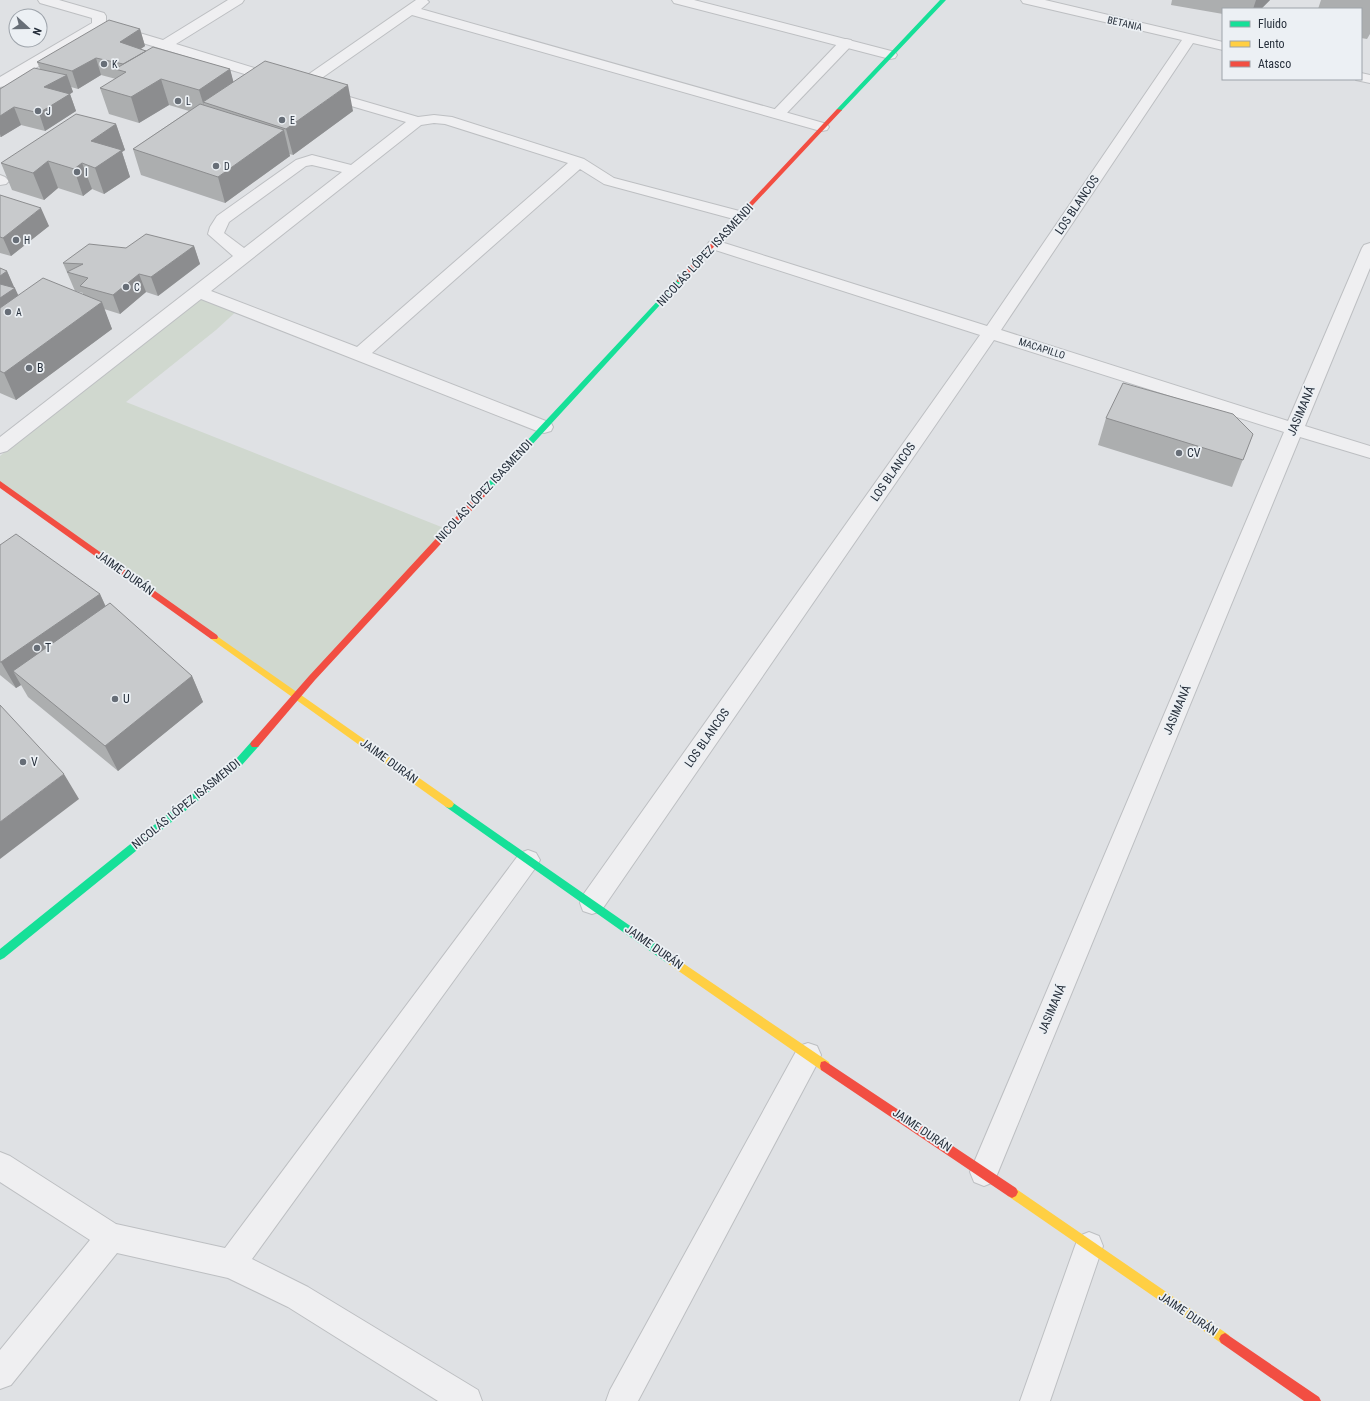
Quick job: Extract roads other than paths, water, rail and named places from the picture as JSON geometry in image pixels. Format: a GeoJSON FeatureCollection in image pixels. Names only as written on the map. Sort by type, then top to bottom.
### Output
{"type":"FeatureCollection","features":[{"type":"Feature","properties":{"kind":"street"},"geometry":{"type":"LineString","coordinates":[[45,0],[99,16],[99,25]]}},
{"type":"Feature","properties":{"kind":"street"},"geometry":{"type":"LineString","coordinates":[[165,45],[236,0]]}},
{"type":"Feature","properties":{"kind":"street"},"geometry":{"type":"LineString","coordinates":[[302,86],[424,0]]}},
{"type":"Feature","properties":{"kind":"street"},"geometry":{"type":"LineString","coordinates":[[678,0],[890,55]]}},
{"type":"Feature","properties":{"kind":"street","name":"NICOLÁS LÓPEZ ISASMENDI"},"geometry":{"type":"LineString","coordinates":[[0,955],[239,762],[297,695],[544,427],[822,127],[943,0]]}},
{"type":"Feature","properties":{"kind":"street","name":"BETANIA"},"geometry":{"type":"LineString","coordinates":[[1028,0],[1222,46]]}},
{"type":"Feature","properties":{"kind":"street"},"geometry":{"type":"LineString","coordinates":[[735,14],[745,5]]}},
{"type":"Feature","properties":{"kind":"street"},"geometry":{"type":"LineString","coordinates":[[410,10],[822,127]]}},
{"type":"Feature","properties":{"kind":"street"},"geometry":{"type":"LineString","coordinates":[[0,83],[99,25],[417,121],[434,119],[447,120],[579,162],[609,181],[741,216]]}},
{"type":"Feature","properties":{"kind":"street","name":"LOS BLANCOS"},"geometry":{"type":"LineString","coordinates":[[592,903],[991,332],[1190,38]]}},
{"type":"Feature","properties":{"kind":"street"},"geometry":{"type":"LineString","coordinates":[[778,114],[846,43]]}},
{"type":"Feature","properties":{"kind":"street"},"geometry":{"type":"LineString","coordinates":[[0,447],[417,121]]}},
{"type":"Feature","properties":{"kind":"street"},"geometry":{"type":"LineString","coordinates":[[244,257],[216,234],[223,219],[301,163],[312,160],[354,170]]}},
{"type":"Feature","properties":{"kind":"street"},"geometry":{"type":"LineString","coordinates":[[358,355],[579,162]]}},
{"type":"Feature","properties":{"kind":"street","name":"MACAPILLO"},"geometry":{"type":"LineString","coordinates":[[714,245],[1370,452]]}},
{"type":"Feature","properties":{"kind":"street","name":"JASIMANÁ"},"geometry":{"type":"LineString","coordinates":[[984,1172],[1370,248]]}},
{"type":"Feature","properties":{"kind":"street"},"geometry":{"type":"LineString","coordinates":[[199,292],[544,427]]}},
{"type":"Feature","properties":{"kind":"street","name":"JAIME DURÁN"},"geometry":{"type":"LineString","coordinates":[[0,484],[528,860],[592,903],[808,1055],[984,1172],[1315,1401]]}},
{"type":"Feature","properties":{"kind":"street"},"geometry":{"type":"LineString","coordinates":[[231,1264],[528,860]]}},
{"type":"Feature","properties":{"kind":"street"},"geometry":{"type":"LineString","coordinates":[[621,1401],[808,1055]]}},
{"type":"Feature","properties":{"kind":"street"},"geometry":{"type":"LineString","coordinates":[[0,1166],[111,1237],[231,1264],[298,1297],[467,1401]]}},
{"type":"Feature","properties":{"kind":"street"},"geometry":{"type":"LineString","coordinates":[[0,1374],[111,1237]]}},
{"type":"Feature","properties":{"kind":"street"},"geometry":{"type":"LineString","coordinates":[[1035,1401],[1089,1246]]}},
{"type":"Feature","properties":{"kind":"place","name":"K"},"geometry":{"type":"Point","coordinates":[104,64]}},
{"type":"Feature","properties":{"kind":"place","name":"L"},"geometry":{"type":"Point","coordinates":[178,101]}},
{"type":"Feature","properties":{"kind":"place","name":"J"},"geometry":{"type":"Point","coordinates":[38,111]}},
{"type":"Feature","properties":{"kind":"place","name":"E"},"geometry":{"type":"Point","coordinates":[282,120]}},
{"type":"Feature","properties":{"kind":"place","name":"D"},"geometry":{"type":"Point","coordinates":[216,166]}},
{"type":"Feature","properties":{"kind":"place","name":"I"},"geometry":{"type":"Point","coordinates":[77,172]}},
{"type":"Feature","properties":{"kind":"place","name":"H"},"geometry":{"type":"Point","coordinates":[16,240]}},
{"type":"Feature","properties":{"kind":"place","name":"C"},"geometry":{"type":"Point","coordinates":[126,287]}},
{"type":"Feature","properties":{"kind":"place","name":"A"},"geometry":{"type":"Point","coordinates":[8,312]}},
{"type":"Feature","properties":{"kind":"place","name":"B"},"geometry":{"type":"Point","coordinates":[29,368]}},
{"type":"Feature","properties":{"kind":"place","name":"CV"},"geometry":{"type":"Point","coordinates":[1179,453]}},
{"type":"Feature","properties":{"kind":"place","name":"T"},"geometry":{"type":"Point","coordinates":[37,648]}},
{"type":"Feature","properties":{"kind":"place","name":"U"},"geometry":{"type":"Point","coordinates":[115,699]}},
{"type":"Feature","properties":{"kind":"place","name":"V"},"geometry":{"type":"Point","coordinates":[23,762]}}]}
